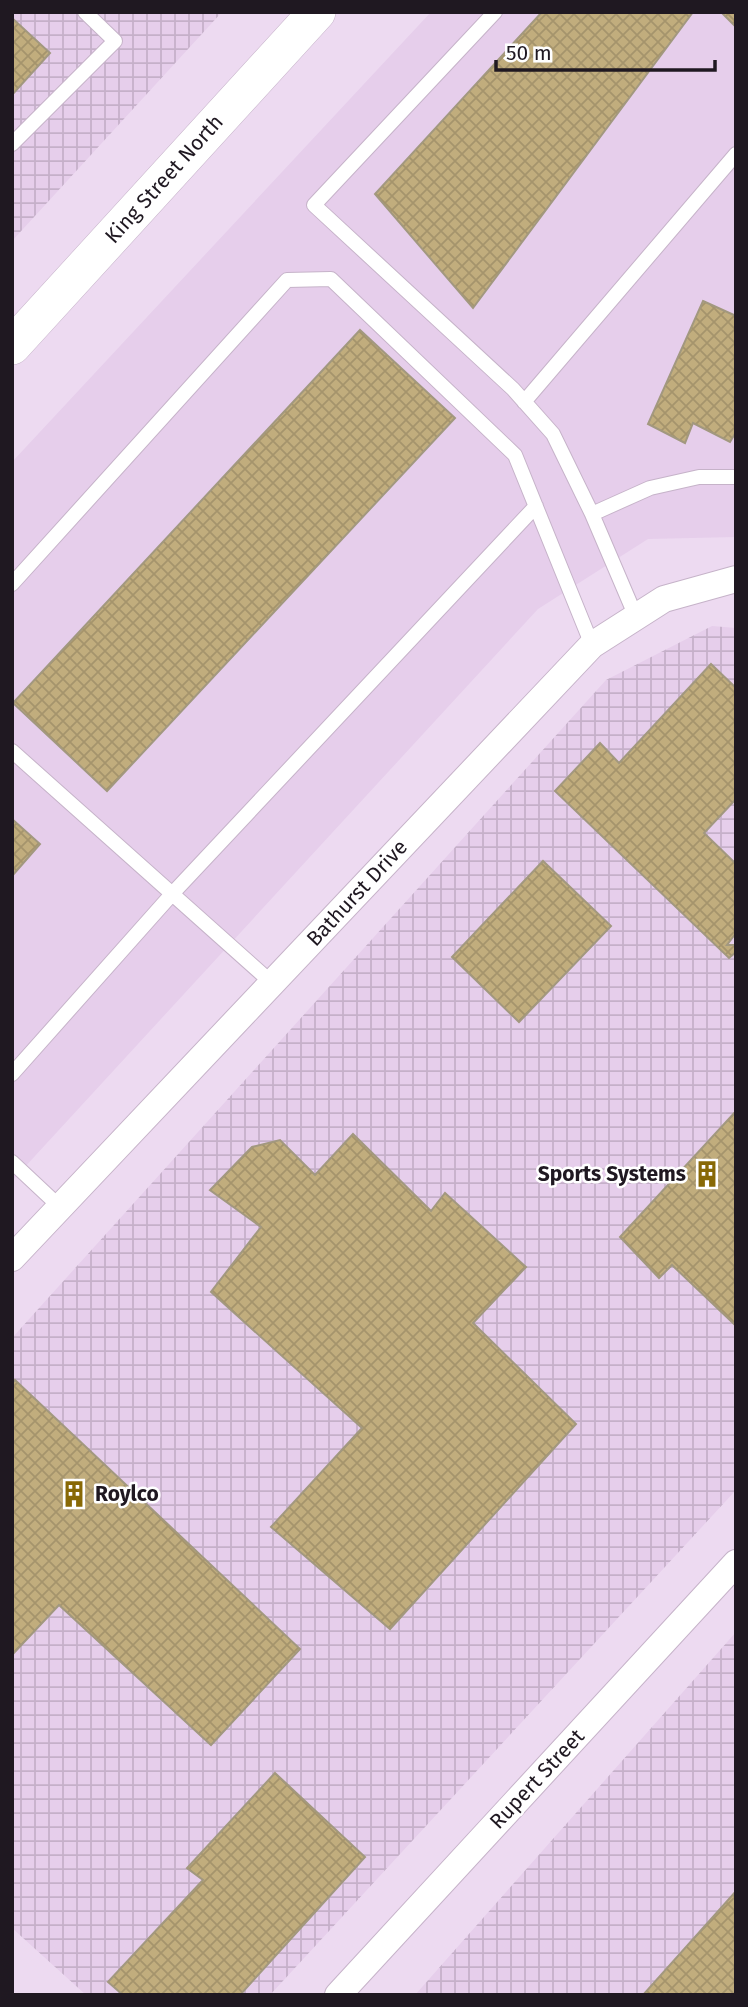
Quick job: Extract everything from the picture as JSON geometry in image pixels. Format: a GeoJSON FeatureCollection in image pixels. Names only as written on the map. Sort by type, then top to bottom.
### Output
{"type":"FeatureCollection","features":[{"type":"Feature","properties":{"kind":"main road","name":"King Street North"},"geometry":{"type":"LineString","coordinates":[[12,346],[317,12]]}},
{"type":"Feature","properties":{"kind":"street","name":"Bathurst Drive"},"geometry":{"type":"LineString","coordinates":[[12,1258],[592,645],[664,599],[736,579]]}},
{"type":"Feature","properties":{"kind":"street","name":"Rupert Street"},"geometry":{"type":"LineString","coordinates":[[338,1995],[736,1563]]}},
{"type":"Feature","properties":{"kind":"lane"},"geometry":{"type":"LineString","coordinates":[[12,144],[115,41],[85,12]]}},
{"type":"Feature","properties":{"kind":"lane"},"geometry":{"type":"LineString","coordinates":[[495,12],[314,205],[524,402],[553,434],[592,514],[636,617]]}},
{"type":"Feature","properties":{"kind":"lane"},"geometry":{"type":"LineString","coordinates":[[524,402],[736,154]]}},
{"type":"Feature","properties":{"kind":"lane"},"geometry":{"type":"LineString","coordinates":[[12,584],[287,280],[331,279],[515,455],[592,645]]}},
{"type":"Feature","properties":{"kind":"lane"},"geometry":{"type":"LineString","coordinates":[[592,514],[650,488],[699,477],[736,477]]}},
{"type":"Feature","properties":{"kind":"lane"},"geometry":{"type":"LineString","coordinates":[[12,1074],[172,894],[536,506]]}},
{"type":"Feature","properties":{"kind":"lane"},"geometry":{"type":"LineString","coordinates":[[12,751],[272,983]]}},
{"type":"Feature","properties":{"kind":"lane"},"geometry":{"type":"LineString","coordinates":[[12,1162],[60,1207]]}},
{"type":"Feature","properties":{"kind":"shaded area"},"geometry":{"type":"Polygon","coordinates":[[[12,12],[222,12],[12,241],[12,12]]]}},
{"type":"Feature","properties":{"kind":"shaded area"},"geometry":{"type":"Polygon","coordinates":[[[431,12],[736,12],[736,537],[648,539],[538,609],[12,1181],[12,462],[431,12]]]}},
{"type":"Feature","properties":{"kind":"shaded area"},"geometry":{"type":"Polygon","coordinates":[[[712,626],[736,628],[736,1490],[270,1995],[86,1995],[12,1928],[12,1338],[606,680],[712,626]]]}},
{"type":"Feature","properties":{"kind":"shaded area"},"geometry":{"type":"Polygon","coordinates":[[[736,1632],[736,1995],[415,1995],[736,1632]]]}},
{"type":"Feature","properties":{"kind":"building"},"geometry":{"type":"Polygon","coordinates":[[[542,12],[693,12],[473,308],[375,194],[542,12]]]}},
{"type":"Feature","properties":{"kind":"building"},"geometry":{"type":"Polygon","coordinates":[[[721,12],[736,12],[736,27],[721,12]]]}},
{"type":"Feature","properties":{"kind":"building"},"geometry":{"type":"Polygon","coordinates":[[[12,18],[50,53],[12,95],[12,18]]]}},
{"type":"Feature","properties":{"kind":"building"},"geometry":{"type":"Polygon","coordinates":[[[703,301],[736,316],[736,432],[730,442],[693,423],[685,443],[648,424],[703,301]]]}},
{"type":"Feature","properties":{"kind":"building"},"geometry":{"type":"Polygon","coordinates":[[[360,330],[455,418],[107,791],[13,703],[360,330]]]}},
{"type":"Feature","properties":{"kind":"building"},"geometry":{"type":"Polygon","coordinates":[[[711,664],[736,688],[736,799],[704,833],[736,864],[736,933],[727,945],[736,945],[736,952],[729,958],[555,791],[600,743],[619,763],[711,664]]]}},
{"type":"Feature","properties":{"kind":"building"},"geometry":{"type":"Polygon","coordinates":[[[12,819],[40,844],[12,876],[12,819]]]}},
{"type":"Feature","properties":{"kind":"building"},"geometry":{"type":"Polygon","coordinates":[[[543,861],[611,926],[519,1022],[452,957],[543,861]]]}},
{"type":"Feature","properties":{"kind":"building","name":"Sports Systems"},"geometry":{"type":"Polygon","coordinates":[[[736,1111],[736,1326],[672,1265],[659,1278],[620,1237],[736,1111]]]}},
{"type":"Feature","properties":{"kind":"building"},"geometry":{"type":"Polygon","coordinates":[[[353,1134],[431,1211],[445,1193],[526,1267],[473,1323],[576,1424],[390,1629],[271,1527],[362,1428],[211,1292],[261,1227],[210,1190],[252,1147],[280,1140],[315,1175],[353,1134]]]}},
{"type":"Feature","properties":{"kind":"building","name":"Roylco"},"geometry":{"type":"Polygon","coordinates":[[[15,1380],[300,1649],[211,1745],[59,1605],[12,1655],[12,1383],[15,1380]]]}},
{"type":"Feature","properties":{"kind":"building"},"geometry":{"type":"Polygon","coordinates":[[[275,1773],[365,1857],[240,1995],[123,1995],[108,1982],[203,1880],[187,1868],[275,1773]]]}},
{"type":"Feature","properties":{"kind":"building"},"geometry":{"type":"Polygon","coordinates":[[[736,1891],[736,1995],[643,1995],[736,1891]]]}},
{"type":"Feature","properties":{"kind":"place","name":"Sports Systems"},"geometry":{"type":"Point","coordinates":[707,1174]}},
{"type":"Feature","properties":{"kind":"place","name":"Roylco"},"geometry":{"type":"Point","coordinates":[74,1494]}}]}
